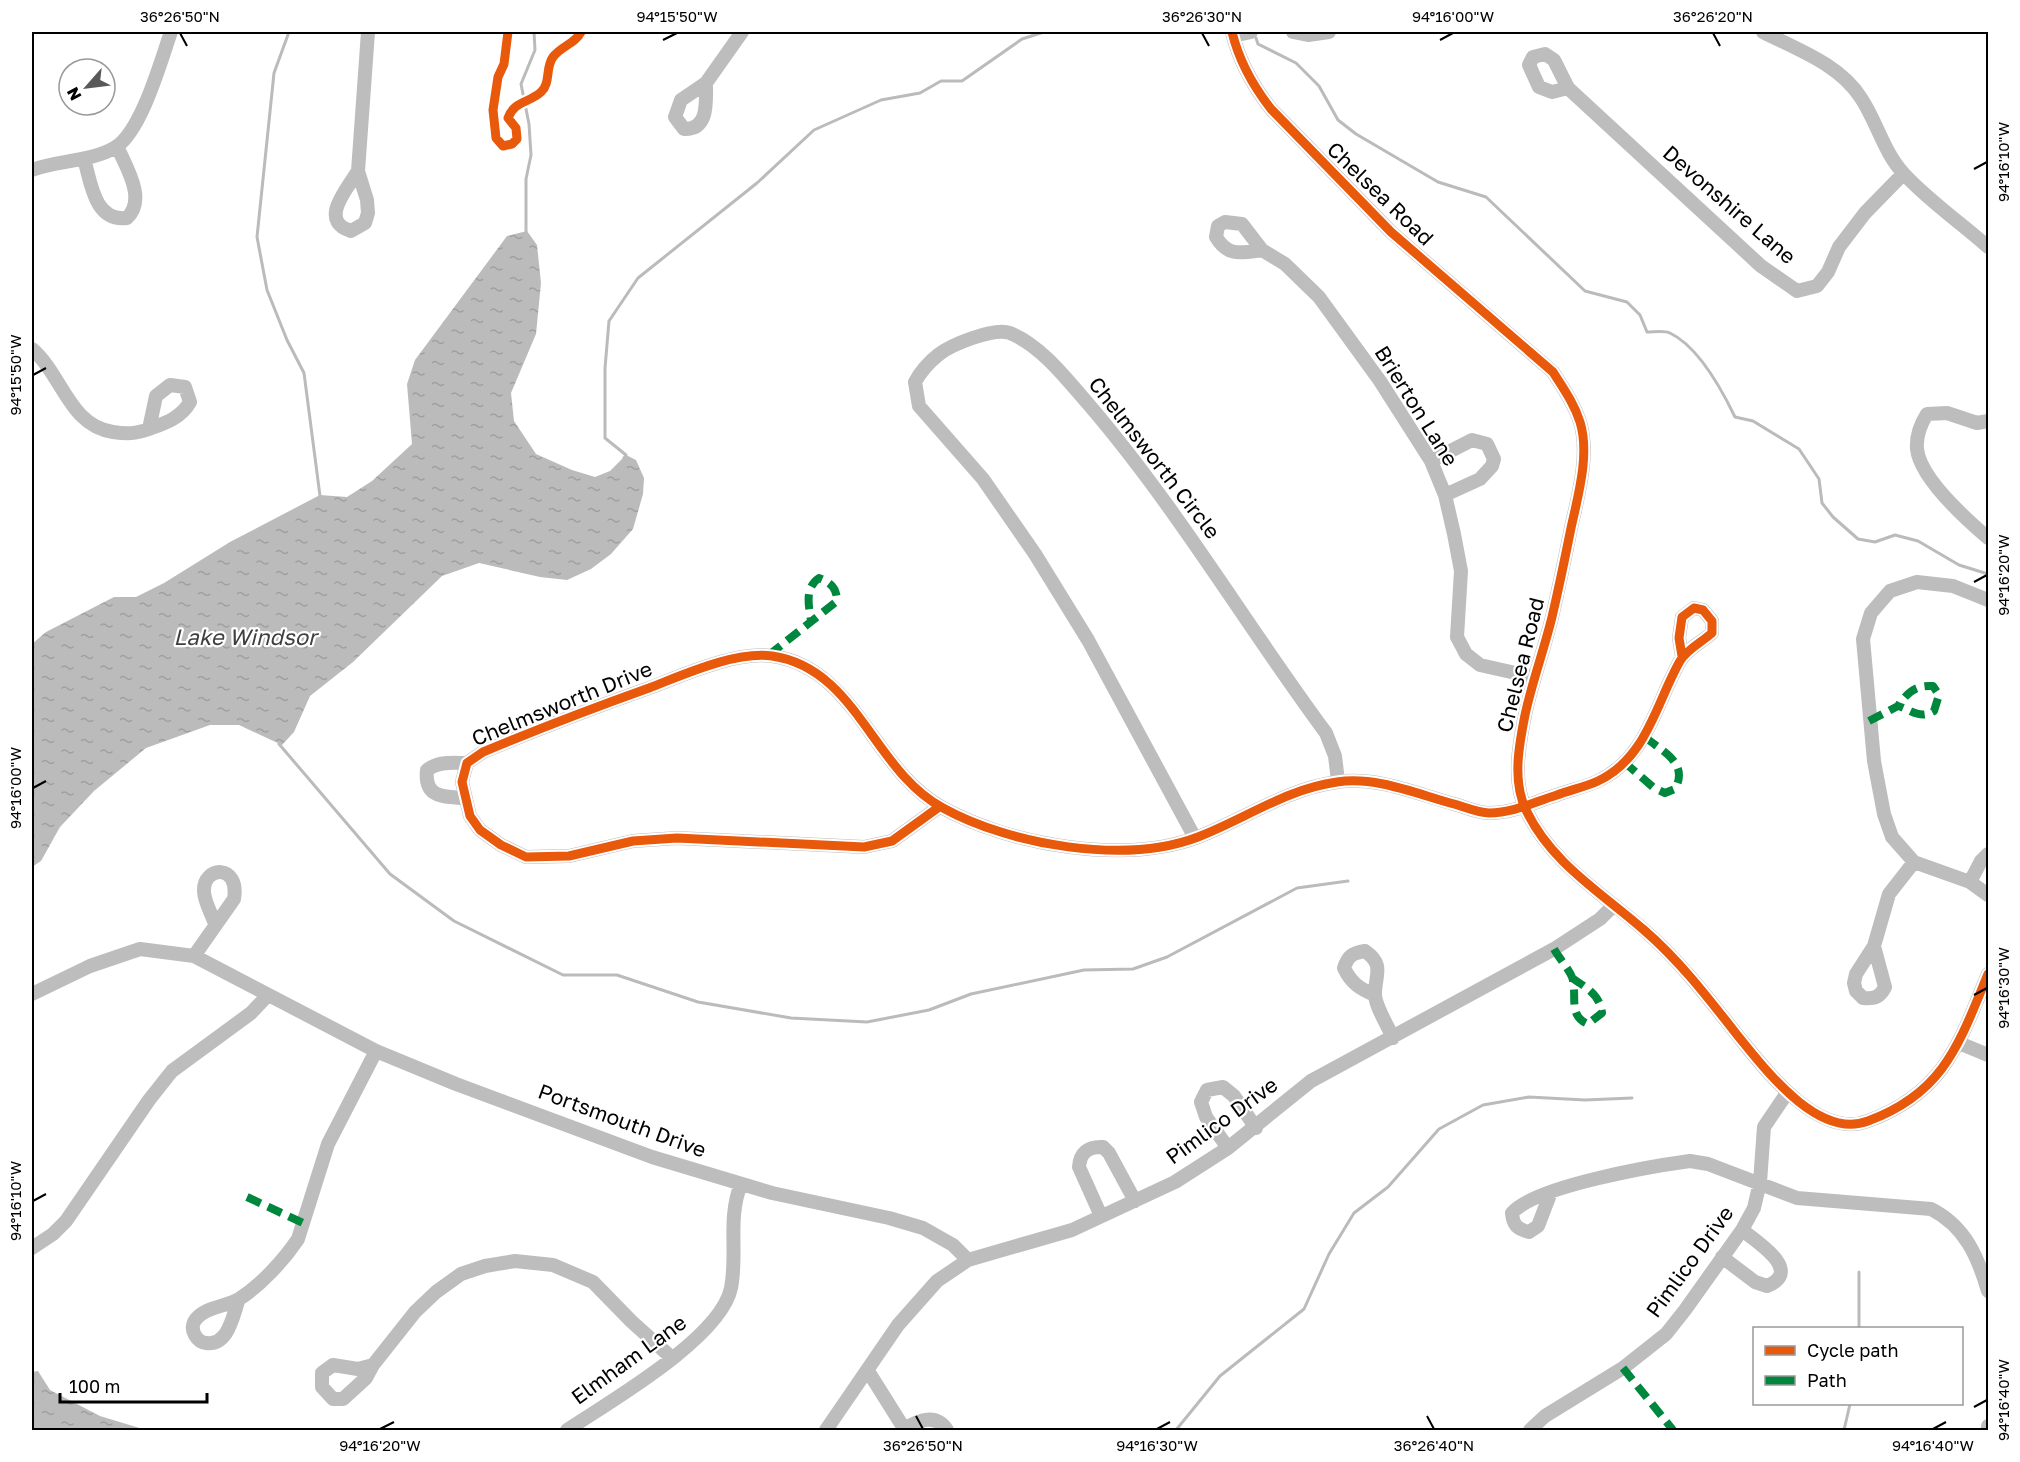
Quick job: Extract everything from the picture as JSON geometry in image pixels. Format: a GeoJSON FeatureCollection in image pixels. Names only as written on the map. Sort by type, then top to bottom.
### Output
{"type":"FeatureCollection","features":[{"type":"Feature","properties":{"kind":"street"},"geometry":{"type":"LineString","coordinates":[[32,170],[84,159],[117,146],[140,113],[154,82],[171,32]]}},
{"type":"Feature","properties":{"kind":"street"},"geometry":{"type":"LineString","coordinates":[[358,171],[368,32]]}},
{"type":"Feature","properties":{"kind":"street"},"geometry":{"type":"LineString","coordinates":[[706,83],[742,32]]}},
{"type":"Feature","properties":{"kind":"street"},"geometry":{"type":"LineString","coordinates":[[1233,34],[1251,32]]}},
{"type":"Feature","properties":{"kind":"street"},"geometry":{"type":"LineString","coordinates":[[1293,32],[1308,35],[1329,32]]}},
{"type":"Feature","properties":{"kind":"street"},"geometry":{"type":"LineString","coordinates":[[1763,32],[1826,64],[1847,78],[1862,99],[1903,174],[1989,247]]}},
{"type":"Feature","properties":{"kind":"street","name":"Chelsea Road"},"geometry":{"type":"LineString","coordinates":[[1233,34],[1256,90],[1271,109],[1391,232],[1553,372],[1570,398],[1581,424],[1583,451],[1579,490],[1551,619],[1533,677],[1518,753],[1519,784],[1525,808],[1541,835],[1579,878],[1646,931],[1686,972],[1787,1093],[1816,1114],[1833,1121],[1861,1124],[1891,1113],[1931,1085],[1959,1043],[1989,974]]}},
{"type":"Feature","properties":{"kind":"street","name":"Devonshire Lane"},"geometry":{"type":"LineString","coordinates":[[1568,88],[1761,266],[1797,291],[1817,286],[1828,272],[1839,247],[1866,213],[1903,174]]}},
{"type":"Feature","properties":{"kind":"street"},"geometry":{"type":"LineString","coordinates":[[84,159],[98,205],[111,216],[127,218],[136,205],[135,189],[117,146]]}},
{"type":"Feature","properties":{"kind":"street","name":"Brierton Lane"},"geometry":{"type":"LineString","coordinates":[[1262,250],[1285,264],[1318,297],[1380,381],[1431,461],[1445,495],[1461,571],[1457,637],[1466,654],[1480,664],[1533,677]]}},
{"type":"Feature","properties":{"kind":"street","name":"Chelmsworth Circle"},"geometry":{"type":"LineString","coordinates":[[1195,838],[1088,640],[1035,554],[983,479],[919,406],[915,382],[924,367],[940,353],[983,334],[1008,332],[1030,345],[1069,382],[1159,493],[1326,733],[1335,756],[1338,781]]}},
{"type":"Feature","properties":{"kind":"street"},"geometry":{"type":"LineString","coordinates":[[32,349],[42,358],[81,417],[98,430],[133,435],[149,429]]}},
{"type":"Feature","properties":{"kind":"street"},"geometry":{"type":"LineString","coordinates":[[1989,422],[1977,423],[1947,413],[1927,414],[1918,429],[1917,450],[1925,468],[1948,500],[1989,538]]}},
{"type":"Feature","properties":{"kind":"street"},"geometry":{"type":"LineString","coordinates":[[1431,461],[1472,440],[1487,444],[1492,452],[1494,459],[1487,474],[1445,495]]}},
{"type":"Feature","properties":{"kind":"street"},"geometry":{"type":"LineString","coordinates":[[1989,600],[1953,586],[1917,582],[1890,591],[1871,613],[1863,639],[1869,722],[1884,814],[1892,837],[1914,862],[1970,882],[1989,895]]}},
{"type":"Feature","properties":{"kind":"street","name":"Chelmsworth Drive"},"geometry":{"type":"LineString","coordinates":[[939,807],[892,841],[864,847],[678,838],[633,841],[569,856],[526,857],[501,845],[480,830],[470,816],[462,782],[466,763],[487,750],[700,669],[738,659],[769,655],[796,662],[822,675],[841,694],[894,768],[939,807],[984,828],[1057,845],[1143,849],[1195,838],[1278,799],[1304,789],[1338,781],[1370,781],[1486,813],[1525,808],[1539,800],[1599,781],[1624,762],[1645,737],[1682,657]]}},
{"type":"Feature","properties":{"kind":"street"},"geometry":{"type":"LineString","coordinates":[[464,798],[439,797],[432,794],[426,778],[427,770],[440,763],[466,763]]}},
{"type":"Feature","properties":{"kind":"street"},"geometry":{"type":"LineString","coordinates":[[1970,882],[1981,861],[1989,854]]}},
{"type":"Feature","properties":{"kind":"street"},"geometry":{"type":"LineString","coordinates":[[1874,946],[1889,894],[1914,862]]}},
{"type":"Feature","properties":{"kind":"street","name":"Pimlico Drive"},"geometry":{"type":"LineString","coordinates":[[826,1431],[898,1325],[937,1281],[968,1260],[1072,1230],[1176,1182],[1256,1128],[1311,1081],[1554,948],[1600,919],[1614,905]]}},
{"type":"Feature","properties":{"kind":"street"},"geometry":{"type":"LineString","coordinates":[[194,956],[215,924]]}},
{"type":"Feature","properties":{"kind":"street","name":"Portsmouth Drive"},"geometry":{"type":"LineString","coordinates":[[32,994],[90,966],[140,949],[194,956],[376,1051],[456,1084],[652,1157],[741,1184],[923,1228],[953,1245],[968,1260]]}},
{"type":"Feature","properties":{"kind":"street"},"geometry":{"type":"LineString","coordinates":[[32,1248],[53,1234],[66,1221],[149,1100],[172,1071],[251,1013],[268,995]]}},
{"type":"Feature","properties":{"kind":"street"},"geometry":{"type":"LineString","coordinates":[[1375,995],[1393,1038]]}},
{"type":"Feature","properties":{"kind":"street"},"geometry":{"type":"LineString","coordinates":[[1959,1043],[1989,1055]]}},
{"type":"Feature","properties":{"kind":"street"},"geometry":{"type":"LineString","coordinates":[[239,1299],[284,1257],[298,1239],[328,1144],[376,1051]]}},
{"type":"Feature","properties":{"kind":"street"},"geometry":{"type":"LineString","coordinates":[[1228,1148],[1206,1116],[1201,1102],[1207,1090],[1223,1088],[1234,1096],[1256,1128]]}},
{"type":"Feature","properties":{"kind":"street","name":"Pimlico Drive"},"geometry":{"type":"LineString","coordinates":[[1530,1431],[1545,1416],[1623,1368],[1666,1334],[1742,1230],[1754,1208],[1760,1182],[1764,1127],[1787,1093]]}},
{"type":"Feature","properties":{"kind":"street"},"geometry":{"type":"LineString","coordinates":[[1101,1216],[1079,1167],[1079,1159],[1088,1150],[1103,1147],[1109,1153],[1135,1201]]}},
{"type":"Feature","properties":{"kind":"street"},"geometry":{"type":"LineString","coordinates":[[1551,1192],[1690,1161],[1708,1164],[1797,1198],[1913,1206],[1940,1214],[1954,1223],[1969,1245],[1989,1291]]}},
{"type":"Feature","properties":{"kind":"street","name":"Elmham Lane"},"geometry":{"type":"LineString","coordinates":[[567,1431],[704,1333],[726,1304],[734,1265],[734,1203],[741,1184]]}},
{"type":"Feature","properties":{"kind":"street"},"geometry":{"type":"LineString","coordinates":[[1722,1257],[1755,1281],[1767,1286],[1776,1282],[1780,1275],[1780,1266],[1774,1256],[1742,1230]]}},
{"type":"Feature","properties":{"kind":"street"},"geometry":{"type":"LineString","coordinates":[[373,1365],[415,1312],[436,1292],[461,1274],[485,1266],[515,1261],[553,1266],[593,1282],[672,1358]]}},
{"type":"Feature","properties":{"kind":"street"},"geometry":{"type":"LineString","coordinates":[[868,1371],[904,1430],[919,1420],[932,1420],[942,1423],[947,1431]]}},
{"type":"Feature","properties":{"kind":"water","name":"Lake Windsor"},"geometry":{"type":"Polygon","coordinates":[[[527,231],[537,245],[541,283],[536,334],[511,393],[514,421],[536,454],[572,470],[595,477],[610,471],[626,455],[636,460],[644,478],[643,494],[633,529],[611,554],[591,569],[567,580],[540,577],[479,563],[442,576],[353,662],[310,696],[294,732],[282,745],[239,725],[210,725],[146,748],[94,791],[60,827],[41,861],[32,867],[32,644],[46,632],[114,597],[136,597],[164,583],[230,542],[320,495],[347,497],[372,481],[412,444],[407,384],[415,360],[507,236],[527,231]]]}},
{"type":"Feature","properties":{"kind":"water"},"geometry":{"type":"Polygon","coordinates":[[[38,1371],[50,1390],[100,1416],[146,1430],[32,1430],[32,1372],[38,1371]]]}},
{"type":"Feature","properties":{"kind":"waterway"},"geometry":{"type":"LineString","coordinates":[[289,32],[274,73],[257,237],[267,290],[287,340],[304,373],[320,496]]}},
{"type":"Feature","properties":{"kind":"waterway"},"geometry":{"type":"LineString","coordinates":[[526,233],[526,179],[531,155],[529,124],[521,84],[535,50],[534,32]]}},
{"type":"Feature","properties":{"kind":"waterway"},"geometry":{"type":"LineString","coordinates":[[624,458],[626,455],[605,438],[605,368],[609,321],[638,278],[757,183],[814,130],[881,100],[920,93],[941,81],[962,81],[1022,39],[1044,32]]}},
{"type":"Feature","properties":{"kind":"waterway"},"geometry":{"type":"LineString","coordinates":[[1256,38],[1258,44],[1296,63],[1319,86],[1338,120],[1356,134],[1438,182],[1486,197],[1585,291],[1627,302],[1640,315],[1647,332],[1668,332],[1691,348],[1708,370],[1735,417],[1753,421],[1799,449],[1819,479],[1822,503],[1833,517],[1858,539],[1875,542],[1895,535],[1918,541],[1959,565],[1988,574]]}},
{"type":"Feature","properties":{"kind":"waterway"},"geometry":{"type":"LineString","coordinates":[[279,744],[390,874],[454,921],[563,975],[617,975],[698,1002],[791,1018],[867,1022],[929,1010],[971,994],[1084,970],[1133,969],[1167,957],[1297,888],[1348,881]]}},
{"type":"Feature","properties":{"kind":"waterway"},"geometry":{"type":"LineString","coordinates":[[1176,1430],[1220,1376],[1304,1309],[1329,1254],[1354,1213],[1388,1187],[1439,1129],[1483,1105],[1529,1097],[1585,1100],[1632,1098]]}},
{"type":"Feature","properties":{"kind":"waterway"},"geometry":{"type":"LineString","coordinates":[[1859,1272],[1859,1327]]}},
{"type":"Feature","properties":{"kind":"waterway"},"geometry":{"type":"LineString","coordinates":[[1844,1430],[1850,1405]]}},
{"type":"Feature","properties":{"kind":"marked path"},"geometry":{"type":"LineString","coordinates":[[769,655],[837,601],[836,592],[832,586],[819,578],[809,592],[811,621]]}},
{"type":"Feature","properties":{"kind":"marked path"},"geometry":{"type":"LineString","coordinates":[[1869,721],[1898,706],[1916,713],[1929,714],[1934,711],[1939,695],[1933,686],[1917,688],[1909,693],[1898,706]]}},
{"type":"Feature","properties":{"kind":"marked path"},"geometry":{"type":"LineString","coordinates":[[1624,762],[1654,788],[1665,793],[1675,789],[1679,772],[1676,765],[1666,753],[1645,737]]}},
{"type":"Feature","properties":{"kind":"marked path"},"geometry":{"type":"LineString","coordinates":[[1554,949],[1572,977],[1574,984],[1574,1004],[1577,1016],[1588,1024],[1602,1013],[1599,1001],[1583,985],[1578,982],[1572,978]]}},
{"type":"Feature","properties":{"kind":"marked path"},"geometry":{"type":"LineString","coordinates":[[247,1197],[303,1223]]}},
{"type":"Feature","properties":{"kind":"marked path"},"geometry":{"type":"LineString","coordinates":[[1623,1368],[1673,1430]]}},
{"type":"Feature","properties":{"kind":"cycle path"},"geometry":{"type":"LineString","coordinates":[[508,32],[504,64],[498,77],[493,110],[496,138],[503,146],[512,144],[517,139],[516,128],[508,118],[511,112],[518,105],[541,92],[546,84],[553,57],[581,32]]}},
{"type":"Feature","properties":{"kind":"cycle path"},"geometry":{"type":"LineString","coordinates":[[1232,32],[1247,73],[1271,109],[1391,232],[1553,372],[1578,415],[1584,448],[1580,489],[1552,617],[1525,715],[1518,763],[1519,787],[1526,810],[1549,846],[1563,862],[1670,954],[1749,1050],[1794,1098],[1830,1120],[1849,1124],[1868,1121],[1894,1110],[1932,1081],[1946,1063],[1968,1023],[1988,974]]}},
{"type":"Feature","properties":{"kind":"cycle path"},"geometry":{"type":"LineString","coordinates":[[939,807],[892,841],[864,847],[677,838],[633,841],[569,856],[526,857],[501,845],[480,830],[470,816],[462,782],[467,763],[483,752],[693,671],[726,660],[757,655],[772,656],[801,664],[825,680],[845,700],[899,770],[919,791],[943,808],[970,821],[1034,841],[1103,850],[1169,845],[1215,830],[1300,791],[1337,782],[1352,781],[1381,784],[1476,811],[1498,813],[1524,807],[1593,783],[1615,771],[1639,744],[1680,661],[1712,633],[1712,621],[1703,610],[1694,608],[1682,617],[1679,638],[1682,656]]}}]}
